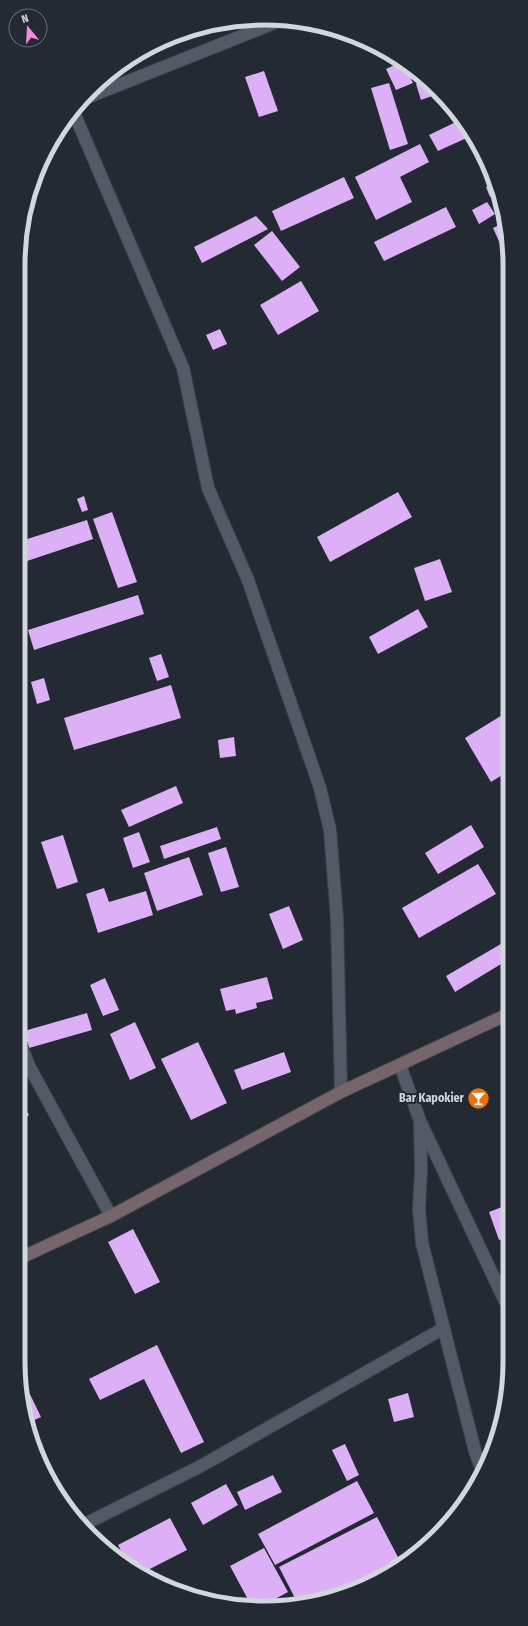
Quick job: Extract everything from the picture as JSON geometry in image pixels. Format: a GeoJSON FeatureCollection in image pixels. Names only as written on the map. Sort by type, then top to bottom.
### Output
{"type":"FeatureCollection","features":[{"type":"Feature","properties":{"kind":"main road"},"geometry":{"type":"LineString","coordinates":[[25,1256],[111,1216],[341,1092],[503,1016]]}},
{"type":"Feature","properties":{"kind":"street"},"geometry":{"type":"LineString","coordinates":[[96,94],[268,25]]}},
{"type":"Feature","properties":{"kind":"street"},"geometry":{"type":"LineString","coordinates":[[76,117],[183,368],[208,488],[248,580],[320,788],[330,830],[337,919],[341,1092]]}},
{"type":"Feature","properties":{"kind":"street"},"geometry":{"type":"LineString","coordinates":[[25,1056],[29,1066],[111,1216]]}},
{"type":"Feature","properties":{"kind":"street"},"geometry":{"type":"LineString","coordinates":[[400,1065],[420,1121],[503,1295]]}},
{"type":"Feature","properties":{"kind":"street"},"geometry":{"type":"LineString","coordinates":[[420,1121],[421,1170],[419,1209],[422,1243],[480,1464]]}},
{"type":"Feature","properties":{"kind":"street"},"geometry":{"type":"LineString","coordinates":[[87,1523],[201,1466],[444,1328]]}},
{"type":"Feature","properties":{"kind":"building"},"geometry":{"type":"Polygon","coordinates":[[[396,64],[409,74],[413,83],[396,90],[386,69],[396,64]]]}},
{"type":"Feature","properties":{"kind":"building"},"geometry":{"type":"Polygon","coordinates":[[[264,71],[278,111],[259,117],[245,77],[264,71]]]}},
{"type":"Feature","properties":{"kind":"building"},"geometry":{"type":"Polygon","coordinates":[[[420,82],[434,96],[421,100],[416,84],[420,82]]]}},
{"type":"Feature","properties":{"kind":"building"},"geometry":{"type":"Polygon","coordinates":[[[389,83],[408,144],[390,150],[371,88],[389,83]]]}},
{"type":"Feature","properties":{"kind":"building"},"geometry":{"type":"Polygon","coordinates":[[[456,122],[467,138],[438,151],[429,135],[456,122]]]}},
{"type":"Feature","properties":{"kind":"building"},"geometry":{"type":"Polygon","coordinates":[[[420,144],[429,162],[400,177],[412,202],[376,220],[355,177],[420,144]]]}},
{"type":"Feature","properties":{"kind":"building"},"geometry":{"type":"Polygon","coordinates":[[[344,177],[354,198],[281,231],[272,211],[344,177]]]}},
{"type":"Feature","properties":{"kind":"building"},"geometry":{"type":"Polygon","coordinates":[[[489,186],[493,196],[490,197],[486,187],[489,186]]]}},
{"type":"Feature","properties":{"kind":"building"},"geometry":{"type":"Polygon","coordinates":[[[487,202],[495,214],[479,224],[472,210],[487,202]]]}},
{"type":"Feature","properties":{"kind":"building"},"geometry":{"type":"Polygon","coordinates":[[[446,207],[456,227],[384,261],[374,242],[446,207]]]}},
{"type":"Feature","properties":{"kind":"building"},"geometry":{"type":"Polygon","coordinates":[[[256,216],[268,229],[202,263],[194,247],[256,216]]]}},
{"type":"Feature","properties":{"kind":"building"},"geometry":{"type":"Polygon","coordinates":[[[499,225],[502,248],[493,228],[499,225]]]}},
{"type":"Feature","properties":{"kind":"building"},"geometry":{"type":"Polygon","coordinates":[[[272,231],[300,267],[282,281],[254,245],[272,231]]]}},
{"type":"Feature","properties":{"kind":"building"},"geometry":{"type":"Polygon","coordinates":[[[301,281],[319,311],[278,335],[260,305],[301,281]]]}},
{"type":"Feature","properties":{"kind":"building"},"geometry":{"type":"Polygon","coordinates":[[[220,329],[227,344],[213,350],[206,335],[220,329]]]}},
{"type":"Feature","properties":{"kind":"building"},"geometry":{"type":"Polygon","coordinates":[[[398,492],[412,517],[330,562],[317,537],[398,492]]]}},
{"type":"Feature","properties":{"kind":"building"},"geometry":{"type":"Polygon","coordinates":[[[84,496],[88,510],[82,512],[77,499],[84,496]]]}},
{"type":"Feature","properties":{"kind":"building"},"geometry":{"type":"Polygon","coordinates":[[[112,512],[137,582],[118,588],[93,519],[112,512]]]}},
{"type":"Feature","properties":{"kind":"building"},"geometry":{"type":"Polygon","coordinates":[[[87,520],[93,539],[25,562],[25,540],[87,520]]]}},
{"type":"Feature","properties":{"kind":"building"},"geometry":{"type":"Polygon","coordinates":[[[440,559],[452,592],[425,601],[414,568],[440,559]]]}},
{"type":"Feature","properties":{"kind":"building"},"geometry":{"type":"Polygon","coordinates":[[[138,595],[144,614],[34,650],[28,630],[138,595]]]}},
{"type":"Feature","properties":{"kind":"building"},"geometry":{"type":"Polygon","coordinates":[[[418,609],[428,627],[378,654],[369,637],[418,609]]]}},
{"type":"Feature","properties":{"kind":"building"},"geometry":{"type":"Polygon","coordinates":[[[161,654],[169,677],[157,681],[149,658],[161,654]]]}},
{"type":"Feature","properties":{"kind":"building"},"geometry":{"type":"Polygon","coordinates":[[[44,678],[50,700],[37,704],[31,682],[44,678]]]}},
{"type":"Feature","properties":{"kind":"building"},"geometry":{"type":"Polygon","coordinates":[[[171,685],[181,718],[74,750],[64,718],[171,685]]]}},
{"type":"Feature","properties":{"kind":"building"},"geometry":{"type":"Polygon","coordinates":[[[503,715],[503,774],[491,782],[465,738],[503,715]]]}},
{"type":"Feature","properties":{"kind":"building"},"geometry":{"type":"Polygon","coordinates":[[[234,737],[236,756],[220,758],[218,740],[234,737]]]}},
{"type":"Feature","properties":{"kind":"building"},"geometry":{"type":"Polygon","coordinates":[[[176,786],[183,803],[129,827],[121,810],[176,786]]]}},
{"type":"Feature","properties":{"kind":"building"},"geometry":{"type":"Polygon","coordinates":[[[471,825],[484,847],[438,874],[425,853],[471,825]]]}},
{"type":"Feature","properties":{"kind":"building"},"geometry":{"type":"Polygon","coordinates":[[[217,827],[221,839],[164,859],[160,846],[217,827]]]}},
{"type":"Feature","properties":{"kind":"building"},"geometry":{"type":"Polygon","coordinates":[[[139,832],[150,862],[133,868],[123,838],[139,832]]]}},
{"type":"Feature","properties":{"kind":"building"},"geometry":{"type":"Polygon","coordinates":[[[63,835],[78,882],[57,889],[41,842],[63,835]]]}},
{"type":"Feature","properties":{"kind":"building"},"geometry":{"type":"Polygon","coordinates":[[[226,847],[239,887],[221,892],[208,853],[226,847]]]}},
{"type":"Feature","properties":{"kind":"building"},"geometry":{"type":"Polygon","coordinates":[[[189,857],[203,895],[157,911],[144,873],[189,857]]]}},
{"type":"Feature","properties":{"kind":"building"},"geometry":{"type":"Polygon","coordinates":[[[478,864],[496,894],[419,938],[402,908],[478,864]]]}},
{"type":"Feature","properties":{"kind":"building"},"geometry":{"type":"Polygon","coordinates":[[[104,888],[109,902],[146,891],[153,915],[98,933],[86,894],[104,888]]]}},
{"type":"Feature","properties":{"kind":"building"},"geometry":{"type":"Polygon","coordinates":[[[289,906],[303,940],[283,949],[269,914],[289,906]]]}},
{"type":"Feature","properties":{"kind":"building"},"geometry":{"type":"Polygon","coordinates":[[[503,943],[503,963],[455,992],[446,976],[503,943]]]}},
{"type":"Feature","properties":{"kind":"building"},"geometry":{"type":"Polygon","coordinates":[[[267,977],[273,999],[256,1003],[257,1008],[236,1014],[235,1009],[226,1011],[220,989],[267,977]]]}},
{"type":"Feature","properties":{"kind":"building"},"geometry":{"type":"Polygon","coordinates":[[[105,978],[119,1010],[103,1016],[90,985],[105,978]]]}},
{"type":"Feature","properties":{"kind":"building"},"geometry":{"type":"Polygon","coordinates":[[[87,1013],[92,1030],[29,1048],[25,1031],[87,1013]]]}},
{"type":"Feature","properties":{"kind":"building"},"geometry":{"type":"Polygon","coordinates":[[[135,1022],[156,1068],[130,1080],[110,1034],[135,1022]]]}},
{"type":"Feature","properties":{"kind":"building"},"geometry":{"type":"Polygon","coordinates":[[[198,1042],[227,1103],[191,1120],[161,1059],[198,1042]]]}},
{"type":"Feature","properties":{"kind":"building"},"geometry":{"type":"Polygon","coordinates":[[[284,1052],[291,1072],[242,1090],[234,1070],[284,1052]]]}},
{"type":"Feature","properties":{"kind":"building"},"geometry":{"type":"Polygon","coordinates":[[[25,1109],[29,1115],[25,1117],[25,1109]]]}},
{"type":"Feature","properties":{"kind":"building"},"geometry":{"type":"Polygon","coordinates":[[[502,1207],[503,1239],[499,1240],[489,1212],[502,1207]]]}},
{"type":"Feature","properties":{"kind":"building"},"geometry":{"type":"Polygon","coordinates":[[[133,1229],[160,1282],[135,1294],[108,1242],[133,1229]]]}},
{"type":"Feature","properties":{"kind":"building"},"geometry":{"type":"Polygon","coordinates":[[[157,1345],[204,1442],[181,1453],[144,1379],[100,1400],[89,1379],[157,1345]]]}},
{"type":"Feature","properties":{"kind":"building"},"geometry":{"type":"Polygon","coordinates":[[[27,1387],[41,1417],[32,1421],[27,1387]]]}},
{"type":"Feature","properties":{"kind":"building"},"geometry":{"type":"Polygon","coordinates":[[[408,1393],[414,1417],[394,1422],[388,1399],[408,1393]]]}},
{"type":"Feature","properties":{"kind":"building"},"geometry":{"type":"Polygon","coordinates":[[[345,1444],[359,1475],[347,1481],[332,1450],[345,1444]]]}},
{"type":"Feature","properties":{"kind":"building"},"geometry":{"type":"Polygon","coordinates":[[[273,1475],[282,1492],[245,1510],[237,1492],[273,1475]]]}},
{"type":"Feature","properties":{"kind":"building"},"geometry":{"type":"Polygon","coordinates":[[[357,1481],[374,1513],[275,1565],[258,1534],[357,1481]]]}},
{"type":"Feature","properties":{"kind":"building"},"geometry":{"type":"Polygon","coordinates":[[[226,1484],[238,1505],[203,1525],[191,1503],[226,1484]]]}},
{"type":"Feature","properties":{"kind":"building"},"geometry":{"type":"Polygon","coordinates":[[[377,1517],[399,1559],[384,1569],[355,1583],[326,1593],[295,1599],[279,1567],[377,1517]]]}},
{"type":"Feature","properties":{"kind":"building"},"geometry":{"type":"Polygon","coordinates":[[[170,1518],[187,1550],[147,1570],[124,1555],[118,1545],[170,1518]]]}},
{"type":"Feature","properties":{"kind":"building"},"geometry":{"type":"Polygon","coordinates":[[[264,1548],[288,1592],[272,1600],[248,1600],[230,1566],[264,1548]]]}},
{"type":"Feature","properties":{"kind":"place","name":"Bar Kapokier"},"geometry":{"type":"Point","coordinates":[479,1098]}}]}
